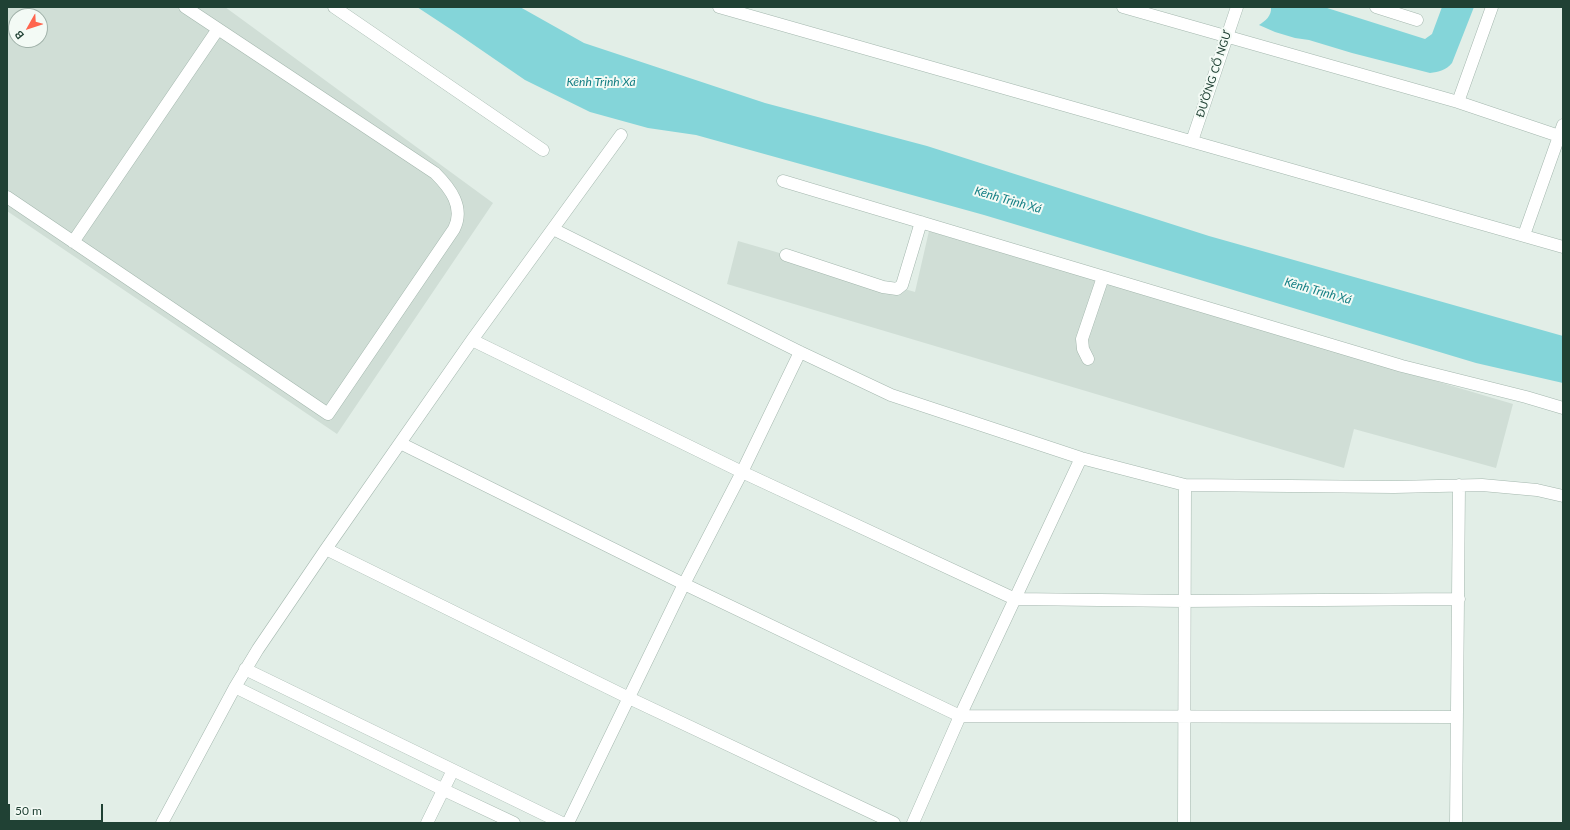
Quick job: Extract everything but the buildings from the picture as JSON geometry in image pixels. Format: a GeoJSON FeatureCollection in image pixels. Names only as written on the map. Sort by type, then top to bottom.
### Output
{"type":"FeatureCollection","features":[{"type":"Feature","properties":{"kind":"street"},"geometry":{"type":"LineString","coordinates":[[7,197],[328,414],[454,229],[458,220],[457,204],[450,191],[435,173],[185,7]]}},
{"type":"Feature","properties":{"kind":"street"},"geometry":{"type":"LineString","coordinates":[[334,7],[543,150]]}},
{"type":"Feature","properties":{"kind":"street"},"geometry":{"type":"LineString","coordinates":[[719,7],[1563,247]]}},
{"type":"Feature","properties":{"kind":"street"},"geometry":{"type":"LineString","coordinates":[[1123,7],[1561,130],[1524,235]]}},
{"type":"Feature","properties":{"kind":"street","name":"ĐƯỜNG CỔ NGƯ"},"geometry":{"type":"LineString","coordinates":[[1192,141],[1236,7]]}},
{"type":"Feature","properties":{"kind":"street"},"geometry":{"type":"LineString","coordinates":[[1376,7],[1417,20]]}},
{"type":"Feature","properties":{"kind":"street"},"geometry":{"type":"LineString","coordinates":[[1458,102],[1492,7]]}},
{"type":"Feature","properties":{"kind":"street"},"geometry":{"type":"LineString","coordinates":[[73,242],[218,29]]}},
{"type":"Feature","properties":{"kind":"street"},"geometry":{"type":"LineString","coordinates":[[162,823],[245,669],[326,549],[472,340],[621,135]]}},
{"type":"Feature","properties":{"kind":"street"},"geometry":{"type":"LineString","coordinates":[[783,181],[1402,366],[1526,397],[1563,408]]}},
{"type":"Feature","properties":{"kind":"street"},"geometry":{"type":"LineString","coordinates":[[786,255],[883,287],[897,289],[902,285],[921,222]]}},
{"type":"Feature","properties":{"kind":"street"},"geometry":{"type":"LineString","coordinates":[[553,229],[800,352],[891,395],[1081,458],[1185,485],[1386,487],[1459,485],[1495,486],[1537,490],[1563,496]]}},
{"type":"Feature","properties":{"kind":"street"},"geometry":{"type":"LineString","coordinates":[[1088,359],[1083,349],[1082,339],[1103,277]]}},
{"type":"Feature","properties":{"kind":"street"},"geometry":{"type":"LineString","coordinates":[[472,340],[742,472],[1015,599],[1184,601],[1459,599]]}},
{"type":"Feature","properties":{"kind":"street"},"geometry":{"type":"LineString","coordinates":[[568,823],[684,584],[742,472],[800,352]]}},
{"type":"Feature","properties":{"kind":"street"},"geometry":{"type":"LineString","coordinates":[[400,443],[684,584],[960,716],[1457,717]]}},
{"type":"Feature","properties":{"kind":"street"},"geometry":{"type":"LineString","coordinates":[[913,823],[960,716],[1081,458]]}},
{"type":"Feature","properties":{"kind":"street"},"geometry":{"type":"LineString","coordinates":[[1184,823],[1183,717],[1185,485]]}},
{"type":"Feature","properties":{"kind":"street"},"geometry":{"type":"LineString","coordinates":[[1456,823],[1459,485]]}},
{"type":"Feature","properties":{"kind":"street"},"geometry":{"type":"LineString","coordinates":[[326,549],[629,698],[894,823]]}},
{"type":"Feature","properties":{"kind":"street"},"geometry":{"type":"LineString","coordinates":[[245,669],[562,823]]}},
{"type":"Feature","properties":{"kind":"street"},"geometry":{"type":"LineString","coordinates":[[235,687],[514,823]]}},
{"type":"Feature","properties":{"kind":"street"},"geometry":{"type":"LineString","coordinates":[[427,823],[453,770]]}},
{"type":"Feature","properties":{"kind":"shaded area"},"geometry":{"type":"Polygon","coordinates":[[[7,7],[225,7],[493,203],[337,434],[7,211],[7,7]]]}},
{"type":"Feature","properties":{"kind":"shaded area"},"geometry":{"type":"Polygon","coordinates":[[[929,231],[1513,404],[1496,468],[1354,429],[1344,468],[727,284],[738,241],[915,292],[929,231]]]}},
{"type":"Feature","properties":{"kind":"water","name":"Kênh Trịnh Xá"},"geometry":{"type":"Polygon","coordinates":[[[417,7],[520,7],[584,43],[765,103],[927,146],[1209,236],[1563,336],[1563,383],[1476,363],[984,215],[696,135],[648,128],[590,112],[525,80],[417,7]]]}},
{"type":"Feature","properties":{"kind":"water"},"geometry":{"type":"Polygon","coordinates":[[[1271,7],[1324,7],[1425,39],[1432,34],[1442,7],[1474,7],[1452,63],[1442,70],[1430,73],[1352,53],[1309,40],[1295,38],[1259,25],[1269,16],[1271,7]]]}}]}
